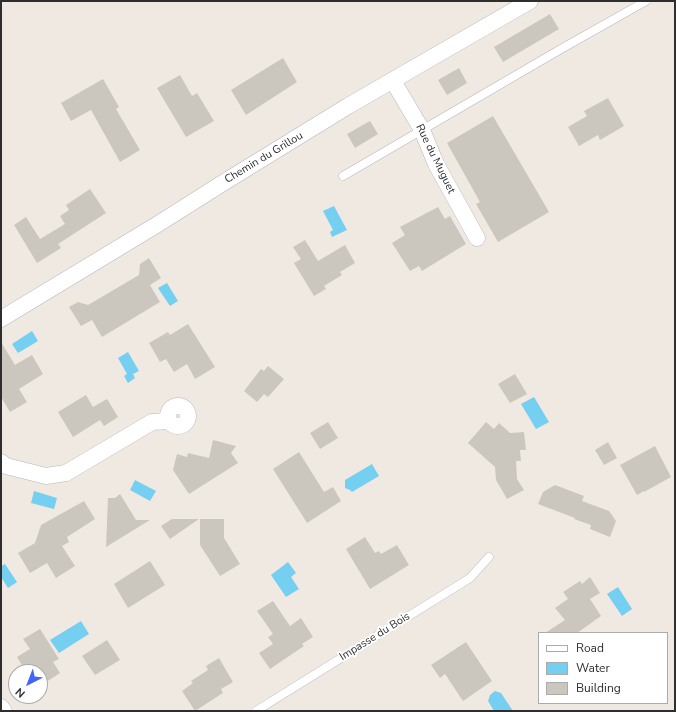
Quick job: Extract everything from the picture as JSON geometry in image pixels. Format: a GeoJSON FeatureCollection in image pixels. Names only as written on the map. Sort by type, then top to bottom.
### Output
{"type":"FeatureCollection","features":[{"type":"Feature","properties":{"kind":"street","name":"Chemin du Grillou"},"geometry":{"type":"LineString","coordinates":[[1,320],[246,168],[530,1]]}},
{"type":"Feature","properties":{"kind":"street","name":"Rue du Muguet"},"geometry":{"type":"LineString","coordinates":[[393,81],[422,130],[436,164],[477,238]]}},
{"type":"Feature","properties":{"kind":"street"},"geometry":{"type":"LineString","coordinates":[[1,462],[6,466],[46,476],[66,473],[152,422],[169,421]]}},
{"type":"Feature","properties":{"kind":"street"},"geometry":{"type":"LineString","coordinates":[[1,707],[4,711]]}},
{"type":"Feature","properties":{"kind":"lane"},"geometry":{"type":"LineString","coordinates":[[344,176],[646,1]]}},
{"type":"Feature","properties":{"kind":"lane","name":"Impasse du Bois"},"geometry":{"type":"LineString","coordinates":[[256,711],[470,578],[490,557]]}},
{"type":"Feature","properties":{"kind":"water"},"geometry":{"type":"Polygon","coordinates":[[[334,206],[347,230],[332,237],[330,232],[333,230],[323,211],[334,206]]]}},
{"type":"Feature","properties":{"kind":"water"},"geometry":{"type":"Polygon","coordinates":[[[167,283],[178,301],[170,306],[158,288],[167,283]]]}},
{"type":"Feature","properties":{"kind":"water"},"geometry":{"type":"Polygon","coordinates":[[[32,331],[38,341],[18,353],[12,344],[32,331]]]}},
{"type":"Feature","properties":{"kind":"water"},"geometry":{"type":"Polygon","coordinates":[[[128,352],[139,371],[133,374],[135,378],[128,383],[124,376],[127,374],[118,358],[128,352]]]}},
{"type":"Feature","properties":{"kind":"water"},"geometry":{"type":"Polygon","coordinates":[[[534,397],[549,422],[536,429],[521,404],[534,397]]]}},
{"type":"Feature","properties":{"kind":"water"},"geometry":{"type":"Polygon","coordinates":[[[372,464],[379,476],[352,492],[345,488],[345,480],[372,464]]]}},
{"type":"Feature","properties":{"kind":"water"},"geometry":{"type":"Polygon","coordinates":[[[135,480],[156,491],[150,501],[130,490],[135,480]]]}},
{"type":"Feature","properties":{"kind":"water"},"geometry":{"type":"Polygon","coordinates":[[[34,491],[57,498],[54,509],[31,503],[34,491]]]}},
{"type":"Feature","properties":{"kind":"water"},"geometry":{"type":"Polygon","coordinates":[[[288,562],[296,573],[291,577],[299,589],[286,597],[271,575],[288,562]]]}},
{"type":"Feature","properties":{"kind":"water"},"geometry":{"type":"Polygon","coordinates":[[[5,564],[17,582],[8,588],[1,577],[1,566],[5,564]]]}},
{"type":"Feature","properties":{"kind":"water"},"geometry":{"type":"Polygon","coordinates":[[[618,587],[632,609],[622,616],[607,594],[618,587]]]}},
{"type":"Feature","properties":{"kind":"water"},"geometry":{"type":"Polygon","coordinates":[[[81,621],[89,634],[59,653],[50,640],[81,621]]]}},
{"type":"Feature","properties":{"kind":"water"},"geometry":{"type":"Polygon","coordinates":[[[495,691],[501,693],[513,711],[494,711],[488,701],[490,695],[495,691]]]}},
{"type":"Feature","properties":{"kind":"building"},"geometry":{"type":"Polygon","coordinates":[[[550,14],[559,29],[503,62],[494,47],[550,14]]]}},
{"type":"Feature","properties":{"kind":"building"},"geometry":{"type":"Polygon","coordinates":[[[283,58],[297,82],[246,115],[231,90],[283,58]]]}},
{"type":"Feature","properties":{"kind":"building"},"geometry":{"type":"Polygon","coordinates":[[[459,68],[467,83],[447,95],[438,80],[459,68]]]}},
{"type":"Feature","properties":{"kind":"building"},"geometry":{"type":"Polygon","coordinates":[[[180,75],[192,96],[197,93],[214,121],[186,137],[157,88],[180,75]]]}},
{"type":"Feature","properties":{"kind":"building"},"geometry":{"type":"Polygon","coordinates":[[[103,79],[119,107],[116,109],[140,150],[120,162],[91,110],[71,121],[61,103],[103,79]]]}},
{"type":"Feature","properties":{"kind":"building"},"geometry":{"type":"Polygon","coordinates":[[[608,98],[624,126],[600,140],[598,135],[579,146],[568,127],[587,116],[584,111],[608,98]]]}},
{"type":"Feature","properties":{"kind":"building"},"geometry":{"type":"Polygon","coordinates":[[[493,116],[549,212],[498,242],[476,204],[480,202],[447,143],[493,116]]]}},
{"type":"Feature","properties":{"kind":"building"},"geometry":{"type":"Polygon","coordinates":[[[370,121],[378,134],[355,148],[347,134],[370,121]]]}},
{"type":"Feature","properties":{"kind":"building"},"geometry":{"type":"Polygon","coordinates":[[[90,189],[106,213],[58,244],[61,248],[37,263],[14,225],[26,217],[40,239],[65,224],[60,216],[69,210],[66,205],[90,189]]]}},
{"type":"Feature","properties":{"kind":"building"},"geometry":{"type":"Polygon","coordinates":[[[438,207],[445,219],[450,216],[466,244],[422,271],[419,266],[410,271],[392,243],[405,235],[400,227],[438,207]]]}},
{"type":"Feature","properties":{"kind":"building"},"geometry":{"type":"Polygon","coordinates":[[[305,240],[318,261],[345,245],[355,263],[340,272],[342,275],[324,286],[326,289],[314,296],[294,263],[301,259],[293,247],[305,240]]]}},
{"type":"Feature","properties":{"kind":"building"},"geometry":{"type":"Polygon","coordinates":[[[149,258],[161,278],[150,285],[160,302],[102,337],[92,320],[81,326],[69,307],[78,302],[88,305],[139,275],[140,264],[149,258]]]}},
{"type":"Feature","properties":{"kind":"building"},"geometry":{"type":"Polygon","coordinates":[[[188,324],[215,367],[195,379],[187,364],[174,372],[166,359],[160,362],[149,343],[168,332],[170,335],[188,324]]]}},
{"type":"Feature","properties":{"kind":"building"},"geometry":{"type":"Polygon","coordinates":[[[1,342],[15,365],[32,355],[43,374],[19,389],[27,402],[10,412],[1,397],[1,342]]]}},
{"type":"Feature","properties":{"kind":"building"},"geometry":{"type":"Polygon","coordinates":[[[268,366],[284,379],[268,397],[264,394],[257,402],[244,391],[261,369],[264,371],[268,366]]]}},
{"type":"Feature","properties":{"kind":"building"},"geometry":{"type":"Polygon","coordinates":[[[515,374],[527,394],[510,403],[498,384],[515,374]]]}},
{"type":"Feature","properties":{"kind":"building"},"geometry":{"type":"Polygon","coordinates":[[[86,395],[93,407],[107,399],[118,417],[104,426],[100,420],[73,437],[58,412],[86,395]]]}},
{"type":"Feature","properties":{"kind":"building"},"geometry":{"type":"Polygon","coordinates":[[[328,422],[338,438],[320,449],[310,433],[328,422]]]}},
{"type":"Feature","properties":{"kind":"building"},"geometry":{"type":"Polygon","coordinates":[[[486,422],[494,429],[499,423],[510,433],[524,432],[526,450],[520,450],[521,461],[516,461],[517,479],[524,490],[507,499],[496,480],[495,467],[468,443],[486,422]]]}},
{"type":"Feature","properties":{"kind":"building"},"geometry":{"type":"Polygon","coordinates":[[[213,440],[236,446],[231,453],[238,463],[189,494],[173,470],[177,454],[187,457],[188,453],[209,458],[213,440]]]}},
{"type":"Feature","properties":{"kind":"building"},"geometry":{"type":"Polygon","coordinates":[[[608,442],[617,458],[604,465],[595,450],[608,442]]]}},
{"type":"Feature","properties":{"kind":"building"},"geometry":{"type":"Polygon","coordinates":[[[655,446],[671,477],[637,495],[620,465],[655,446]]]}},
{"type":"Feature","properties":{"kind":"building"},"geometry":{"type":"Polygon","coordinates":[[[299,452],[324,492],[333,487],[341,501],[307,523],[273,469],[299,452]]]}},
{"type":"Feature","properties":{"kind":"building"},"geometry":{"type":"Polygon","coordinates":[[[555,485],[584,496],[582,501],[609,511],[616,521],[610,537],[590,529],[591,525],[538,504],[543,492],[555,485]]]}},
{"type":"Feature","properties":{"kind":"building"},"geometry":{"type":"Polygon","coordinates":[[[120,494],[136,520],[150,520],[106,547],[108,498],[115,498],[120,494]]]}},
{"type":"Feature","properties":{"kind":"building"},"geometry":{"type":"Polygon","coordinates":[[[84,501],[95,519],[67,537],[69,542],[62,546],[75,566],[56,578],[47,563],[30,573],[18,553],[35,543],[41,525],[84,501]]]}},
{"type":"Feature","properties":{"kind":"building"},"geometry":{"type":"Polygon","coordinates":[[[172,519],[199,519],[170,539],[161,526],[172,519]]]}},
{"type":"Feature","properties":{"kind":"building"},"geometry":{"type":"Polygon","coordinates":[[[200,519],[224,519],[224,538],[240,564],[220,576],[200,545],[200,519]]]}},
{"type":"Feature","properties":{"kind":"building"},"geometry":{"type":"Polygon","coordinates":[[[365,537],[375,553],[379,551],[381,554],[397,545],[409,565],[370,589],[346,549],[365,537]]]}},
{"type":"Feature","properties":{"kind":"building"},"geometry":{"type":"Polygon","coordinates":[[[150,561],[165,585],[128,608],[114,584],[150,561]]]}},
{"type":"Feature","properties":{"kind":"building"},"geometry":{"type":"Polygon","coordinates":[[[590,577],[600,593],[590,599],[601,616],[578,632],[547,632],[565,620],[555,608],[568,599],[563,592],[580,581],[582,584],[590,577]]]}},
{"type":"Feature","properties":{"kind":"building"},"geometry":{"type":"Polygon","coordinates":[[[273,601],[290,626],[301,618],[313,637],[302,644],[304,646],[270,669],[259,653],[273,644],[268,637],[273,634],[257,611],[273,601]]]}},
{"type":"Feature","properties":{"kind":"building"},"geometry":{"type":"Polygon","coordinates":[[[40,629],[59,659],[53,662],[60,673],[48,681],[48,664],[21,664],[17,657],[30,649],[23,639],[40,629]]]}},
{"type":"Feature","properties":{"kind":"building"},"geometry":{"type":"Polygon","coordinates":[[[107,640],[120,660],[95,675],[82,656],[107,640]]]}},
{"type":"Feature","properties":{"kind":"building"},"geometry":{"type":"Polygon","coordinates":[[[466,642],[492,681],[463,701],[445,674],[440,678],[431,665],[466,642]]]}},
{"type":"Feature","properties":{"kind":"building"},"geometry":{"type":"Polygon","coordinates":[[[219,658],[233,682],[221,689],[223,693],[195,711],[182,691],[193,683],[191,681],[208,670],[206,666],[219,658]]]}}]}
